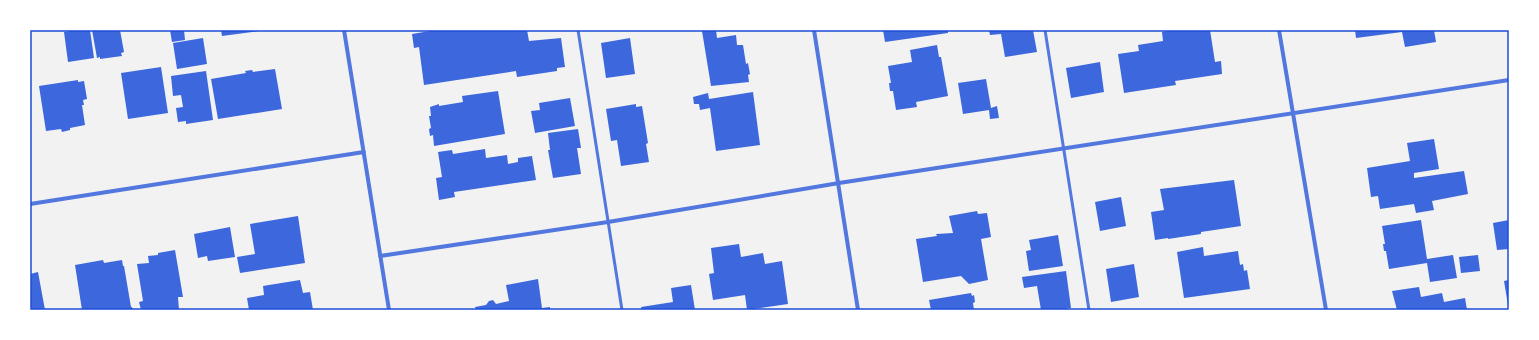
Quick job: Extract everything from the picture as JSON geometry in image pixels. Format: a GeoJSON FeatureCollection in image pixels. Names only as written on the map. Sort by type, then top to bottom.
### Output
{"type":"FeatureCollection","features":[{"type":"Feature","properties":{"kind":"street"},"geometry":{"type":"LineString","coordinates":[[344,30],[389,310]]}},
{"type":"Feature","properties":{"kind":"street"},"geometry":{"type":"LineString","coordinates":[[814,30],[858,310]]}},
{"type":"Feature","properties":{"kind":"street"},"geometry":{"type":"LineString","coordinates":[[1279,30],[1326,310]]}},
{"type":"Feature","properties":{"kind":"street"},"geometry":{"type":"LineString","coordinates":[[380,256],[608,222],[839,183],[1509,80]]}},
{"type":"Feature","properties":{"kind":"street"},"geometry":{"type":"LineString","coordinates":[[30,204],[364,152]]}},
{"type":"Feature","properties":{"kind":"lane"},"geometry":{"type":"LineString","coordinates":[[578,30],[622,310]]}},
{"type":"Feature","properties":{"kind":"lane"},"geometry":{"type":"LineString","coordinates":[[1045,30],[1089,310]]}},
{"type":"Feature","properties":{"kind":"building"},"geometry":{"type":"Polygon","coordinates":[[[90,30],[94,58],[68,62],[64,32],[90,30]]]}},
{"type":"Feature","properties":{"kind":"building"},"geometry":{"type":"Polygon","coordinates":[[[92,30],[120,30],[124,52],[121,53],[122,56],[100,59],[100,57],[97,58],[92,30]]]}},
{"type":"Feature","properties":{"kind":"building"},"geometry":{"type":"Polygon","coordinates":[[[170,30],[184,30],[185,40],[172,42],[170,30]]]}},
{"type":"Feature","properties":{"kind":"building"},"geometry":{"type":"Polygon","coordinates":[[[221,30],[259,30],[259,31],[222,36],[221,30]]]}},
{"type":"Feature","properties":{"kind":"building"},"geometry":{"type":"Polygon","coordinates":[[[436,30],[527,30],[529,41],[561,38],[565,67],[557,68],[557,71],[517,77],[516,71],[424,85],[419,47],[414,48],[412,34],[436,30]]]}},
{"type":"Feature","properties":{"kind":"building"},"geometry":{"type":"Polygon","coordinates":[[[716,30],[717,38],[736,35],[737,45],[743,45],[746,64],[748,63],[750,74],[748,75],[749,82],[711,86],[702,31],[716,30]]]}},
{"type":"Feature","properties":{"kind":"building"},"geometry":{"type":"Polygon","coordinates":[[[883,30],[948,30],[948,33],[885,42],[883,30]]]}},
{"type":"Feature","properties":{"kind":"building"},"geometry":{"type":"Polygon","coordinates":[[[989,30],[1033,30],[1037,52],[1005,57],[1001,34],[990,35],[989,30]]]}},
{"type":"Feature","properties":{"kind":"building"},"geometry":{"type":"Polygon","coordinates":[[[1166,30],[1210,30],[1215,62],[1221,61],[1222,74],[1175,81],[1176,85],[1124,93],[1118,54],[1139,51],[1138,45],[1163,41],[1162,32],[1167,31],[1166,30]]]}},
{"type":"Feature","properties":{"kind":"building"},"geometry":{"type":"Polygon","coordinates":[[[1355,30],[1434,30],[1436,42],[1405,47],[1402,32],[1356,38],[1355,30]]]}},
{"type":"Feature","properties":{"kind":"building"},"geometry":{"type":"Polygon","coordinates":[[[203,38],[207,64],[177,69],[173,43],[203,38]]]}},
{"type":"Feature","properties":{"kind":"building"},"geometry":{"type":"Polygon","coordinates":[[[630,38],[635,74],[606,78],[601,43],[630,38]]]}},
{"type":"Feature","properties":{"kind":"building"},"geometry":{"type":"Polygon","coordinates":[[[937,45],[939,57],[941,57],[948,96],[916,102],[917,107],[896,110],[893,91],[890,91],[889,83],[891,83],[888,66],[912,62],[910,50],[937,45]]]}},
{"type":"Feature","properties":{"kind":"building"},"geometry":{"type":"Polygon","coordinates":[[[1100,62],[1104,92],[1071,98],[1066,68],[1100,62]]]}},
{"type":"Feature","properties":{"kind":"building"},"geometry":{"type":"Polygon","coordinates":[[[161,67],[168,113],[128,119],[121,73],[161,67]]]}},
{"type":"Feature","properties":{"kind":"building"},"geometry":{"type":"Polygon","coordinates":[[[275,69],[282,109],[218,119],[211,79],[246,73],[245,71],[252,70],[253,72],[275,69]]]}},
{"type":"Feature","properties":{"kind":"building"},"geometry":{"type":"Polygon","coordinates":[[[206,71],[213,120],[186,124],[186,121],[178,122],[176,108],[183,107],[181,95],[173,96],[171,76],[206,71]]]}},
{"type":"Feature","properties":{"kind":"building"},"geometry":{"type":"Polygon","coordinates":[[[986,79],[991,108],[997,106],[999,118],[990,119],[989,110],[963,114],[958,83],[986,79]]]}},
{"type":"Feature","properties":{"kind":"building"},"geometry":{"type":"Polygon","coordinates":[[[78,80],[78,82],[84,81],[87,99],[83,100],[84,105],[82,105],[85,125],[70,128],[70,130],[62,132],[61,129],[46,131],[39,86],[78,80]]]}},
{"type":"Feature","properties":{"kind":"building"},"geometry":{"type":"Polygon","coordinates":[[[498,91],[505,134],[434,146],[433,135],[430,136],[429,129],[431,128],[429,116],[431,116],[430,107],[439,104],[439,106],[463,102],[462,96],[498,91]]]}},
{"type":"Feature","properties":{"kind":"building"},"geometry":{"type":"Polygon","coordinates":[[[753,92],[760,145],[716,151],[710,108],[700,110],[699,104],[694,104],[693,97],[708,93],[709,99],[753,92]]]}},
{"type":"Feature","properties":{"kind":"building"},"geometry":{"type":"Polygon","coordinates":[[[570,98],[575,126],[535,133],[531,111],[540,110],[539,103],[570,98]]]}},
{"type":"Feature","properties":{"kind":"building"},"geometry":{"type":"Polygon","coordinates":[[[636,104],[636,107],[642,106],[648,143],[646,144],[649,162],[621,166],[617,140],[611,141],[606,109],[636,104]]]}},
{"type":"Feature","properties":{"kind":"building"},"geometry":{"type":"Polygon","coordinates":[[[578,129],[581,148],[577,148],[581,174],[553,178],[548,150],[550,150],[548,133],[578,129]]]}},
{"type":"Feature","properties":{"kind":"building"},"geometry":{"type":"Polygon","coordinates":[[[1434,139],[1439,169],[1414,173],[1414,178],[1464,171],[1468,194],[1432,201],[1434,210],[1416,213],[1414,204],[1380,209],[1378,196],[1371,197],[1367,168],[1410,161],[1407,143],[1434,139]]]}},
{"type":"Feature","properties":{"kind":"building"},"geometry":{"type":"Polygon","coordinates":[[[485,149],[486,158],[507,155],[508,164],[518,162],[518,158],[532,156],[536,180],[454,192],[455,197],[439,200],[436,178],[442,177],[438,152],[452,150],[453,154],[485,149]]]}},
{"type":"Feature","properties":{"kind":"building"},"geometry":{"type":"Polygon","coordinates":[[[1234,180],[1241,226],[1201,232],[1201,234],[1155,240],[1151,212],[1164,210],[1160,189],[1234,180]]]}},
{"type":"Feature","properties":{"kind":"building"},"geometry":{"type":"Polygon","coordinates":[[[1121,197],[1126,226],[1100,231],[1095,202],[1121,197]]]}},
{"type":"Feature","properties":{"kind":"building"},"geometry":{"type":"Polygon","coordinates":[[[977,211],[978,214],[987,213],[991,237],[981,239],[988,280],[969,284],[961,276],[923,282],[916,239],[937,236],[936,234],[953,233],[949,216],[977,211]]]}},
{"type":"Feature","properties":{"kind":"building"},"geometry":{"type":"Polygon","coordinates":[[[298,216],[305,263],[240,273],[237,257],[255,254],[250,224],[298,216]]]}},
{"type":"Feature","properties":{"kind":"building"},"geometry":{"type":"Polygon","coordinates":[[[1421,220],[1427,259],[1453,255],[1457,278],[1430,282],[1427,263],[1389,269],[1386,251],[1384,251],[1383,244],[1385,244],[1382,226],[1421,220]]]}},
{"type":"Feature","properties":{"kind":"building"},"geometry":{"type":"Polygon","coordinates":[[[1509,220],[1509,249],[1497,250],[1493,223],[1509,220]]]}},
{"type":"Feature","properties":{"kind":"building"},"geometry":{"type":"Polygon","coordinates":[[[230,227],[235,257],[208,261],[207,256],[198,258],[194,234],[230,227]]]}},
{"type":"Feature","properties":{"kind":"building"},"geometry":{"type":"Polygon","coordinates":[[[1058,235],[1063,266],[1029,271],[1026,251],[1031,250],[1029,240],[1058,235]]]}},
{"type":"Feature","properties":{"kind":"building"},"geometry":{"type":"Polygon","coordinates":[[[739,244],[741,257],[763,253],[765,264],[782,261],[788,304],[747,310],[745,295],[713,300],[709,274],[714,273],[711,248],[739,244]]]}},
{"type":"Feature","properties":{"kind":"building"},"geometry":{"type":"Polygon","coordinates":[[[1203,247],[1204,256],[1238,251],[1240,265],[1243,264],[1244,271],[1247,270],[1250,289],[1184,298],[1177,252],[1203,247]]]}},
{"type":"Feature","properties":{"kind":"building"},"geometry":{"type":"Polygon","coordinates":[[[175,250],[183,297],[178,297],[179,310],[141,310],[139,302],[143,301],[137,264],[149,263],[148,256],[175,250]]]}},
{"type":"Feature","properties":{"kind":"building"},"geometry":{"type":"Polygon","coordinates":[[[1478,255],[1480,271],[1461,273],[1459,257],[1478,255]]]}},
{"type":"Feature","properties":{"kind":"building"},"geometry":{"type":"Polygon","coordinates":[[[103,260],[104,263],[122,260],[131,307],[133,310],[82,310],[75,265],[103,260]]]}},
{"type":"Feature","properties":{"kind":"building"},"geometry":{"type":"Polygon","coordinates":[[[1134,264],[1139,297],[1111,302],[1106,269],[1134,264]]]}},
{"type":"Feature","properties":{"kind":"building"},"geometry":{"type":"Polygon","coordinates":[[[1066,271],[1071,308],[1041,310],[1037,286],[1024,288],[1022,277],[1066,271]]]}},
{"type":"Feature","properties":{"kind":"building"},"geometry":{"type":"Polygon","coordinates":[[[38,272],[45,310],[30,310],[30,274],[38,272]]]}},
{"type":"Feature","properties":{"kind":"building"},"geometry":{"type":"Polygon","coordinates":[[[538,279],[542,308],[550,307],[550,310],[476,310],[475,307],[486,305],[489,301],[493,300],[496,304],[509,301],[506,285],[538,279]]]}},
{"type":"Feature","properties":{"kind":"building"},"geometry":{"type":"Polygon","coordinates":[[[300,280],[303,293],[310,292],[313,310],[249,310],[247,298],[264,295],[263,286],[300,280]]]}},
{"type":"Feature","properties":{"kind":"building"},"geometry":{"type":"Polygon","coordinates":[[[1509,280],[1509,305],[1508,305],[1504,281],[1509,280]]]}},
{"type":"Feature","properties":{"kind":"building"},"geometry":{"type":"Polygon","coordinates":[[[691,285],[695,310],[642,310],[641,307],[673,302],[671,288],[691,285]]]}},
{"type":"Feature","properties":{"kind":"building"},"geometry":{"type":"Polygon","coordinates":[[[1419,287],[1421,297],[1442,293],[1444,302],[1465,298],[1467,310],[1397,310],[1392,291],[1419,287]]]}},
{"type":"Feature","properties":{"kind":"building"},"geometry":{"type":"Polygon","coordinates":[[[971,293],[972,296],[974,295],[974,310],[931,310],[929,300],[971,293]]]}}]}
